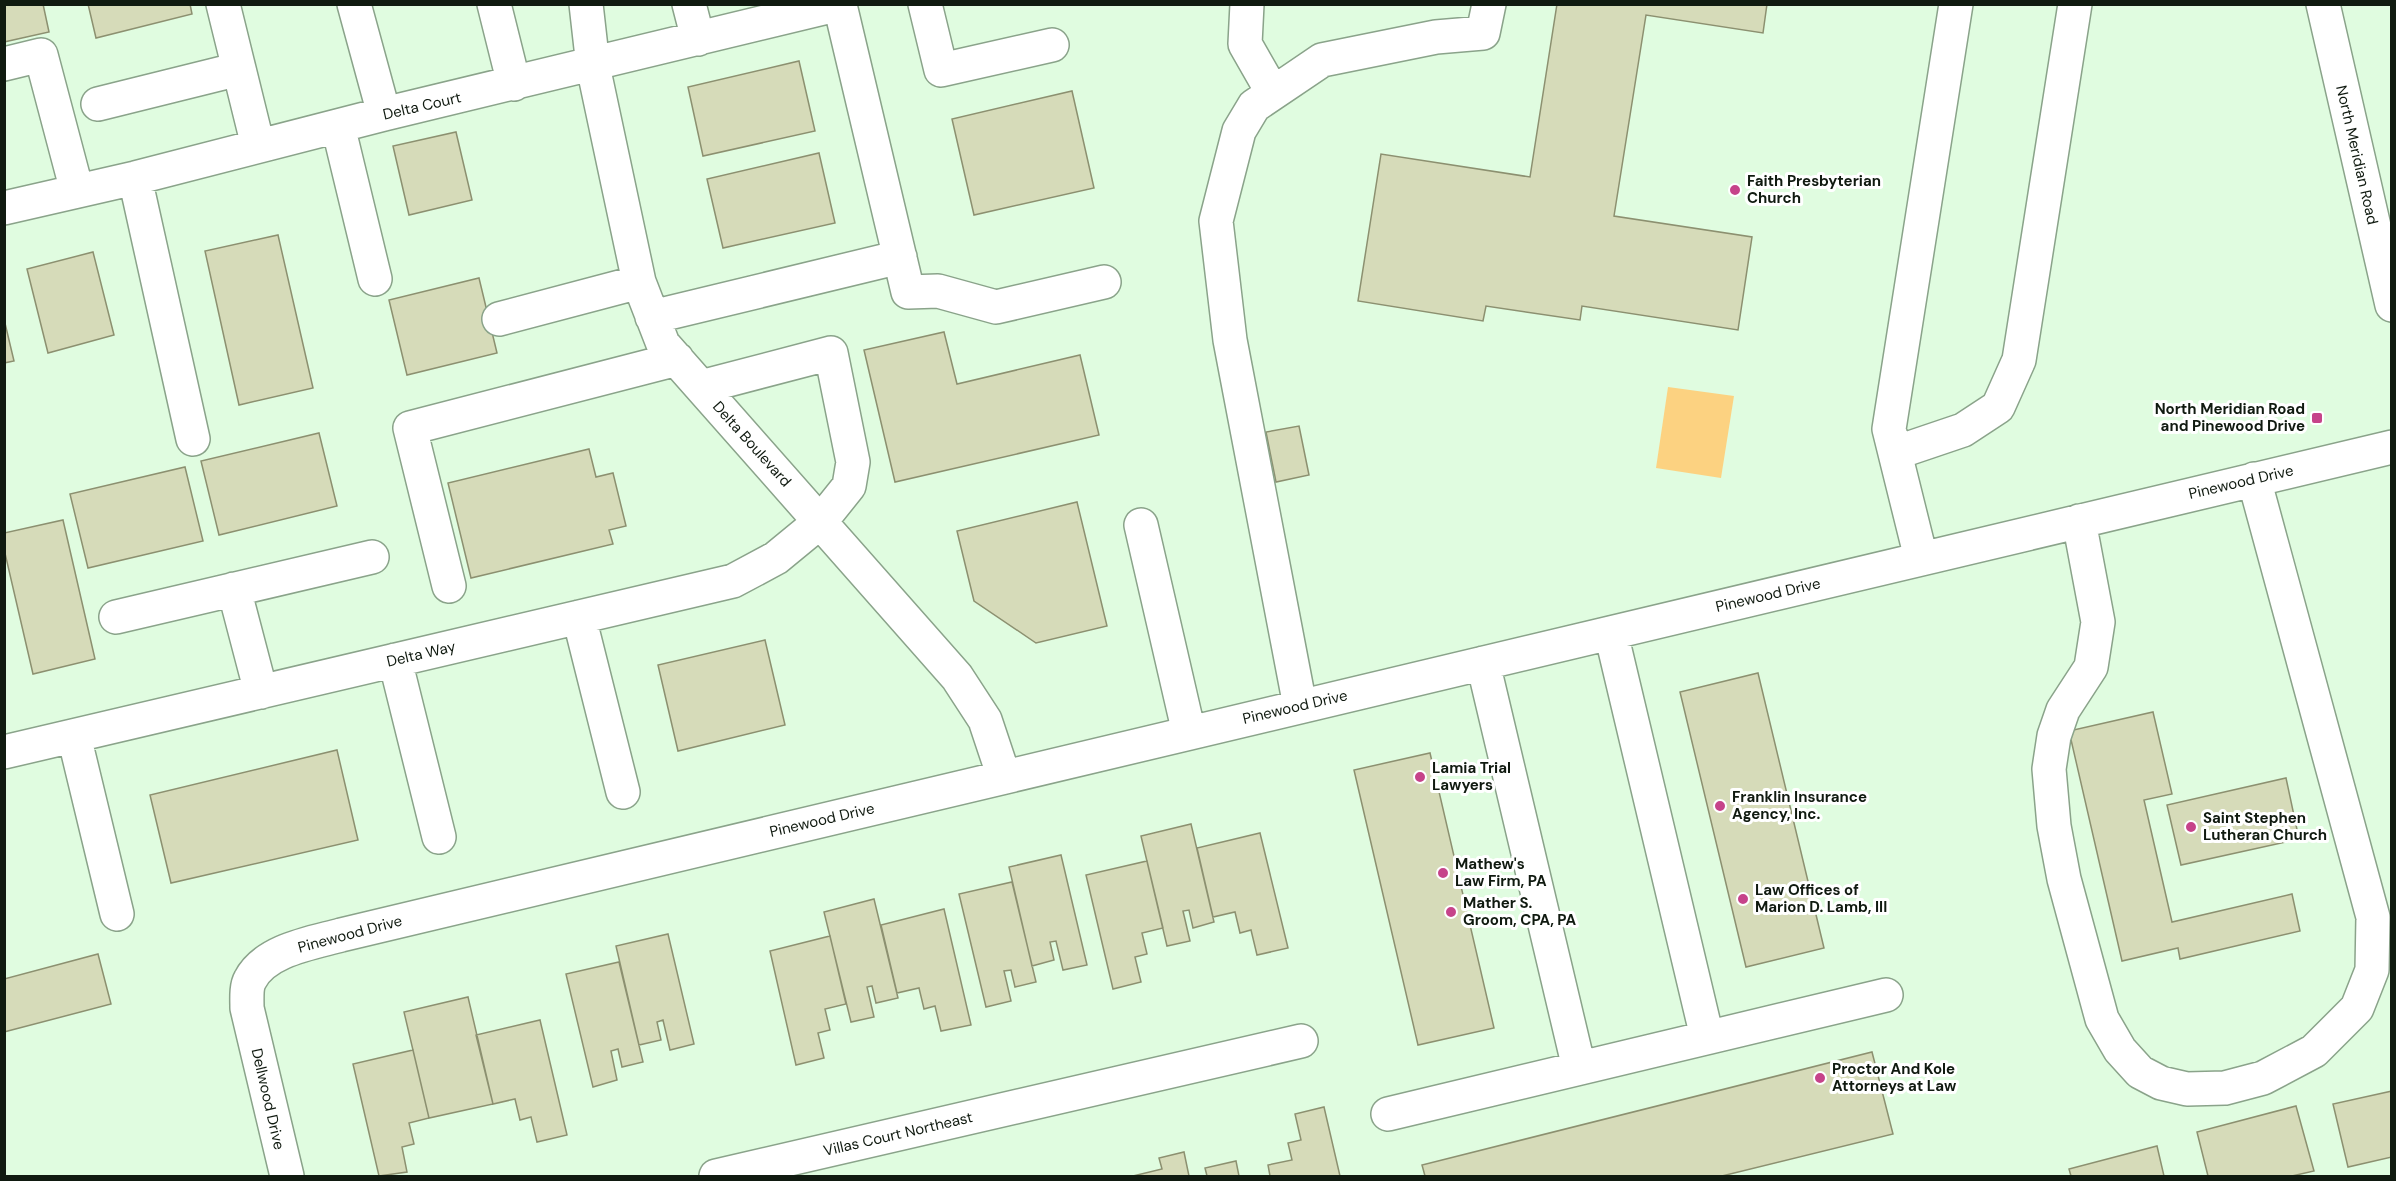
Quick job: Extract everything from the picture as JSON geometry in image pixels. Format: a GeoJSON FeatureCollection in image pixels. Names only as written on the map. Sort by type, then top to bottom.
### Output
{"type":"FeatureCollection","features":[{"type":"Feature","properties":{"kind":"street"},"geometry":{"type":"LineString","coordinates":[[223,4],[258,146]]}},
{"type":"Feature","properties":{"kind":"street"},"geometry":{"type":"LineString","coordinates":[[354,4],[384,114]]}},
{"type":"Feature","properties":{"kind":"street"},"geometry":{"type":"LineString","coordinates":[[494,4],[514,84]]}},
{"type":"Feature","properties":{"kind":"street","name":"Delta Boulevard"},"geometry":{"type":"LineString","coordinates":[[565,4],[592,66]]}},
{"type":"Feature","properties":{"kind":"street","name":"Delta Boulevard"},"geometry":{"type":"LineString","coordinates":[[586,4],[592,66],[639,282],[663,344],[957,677],[985,720],[1004,777]]}},
{"type":"Feature","properties":{"kind":"street"},"geometry":{"type":"LineString","coordinates":[[689,4],[698,39]]}},
{"type":"Feature","properties":{"kind":"street"},"geometry":{"type":"LineString","coordinates":[[926,4],[941,70],[1052,45]]}},
{"type":"Feature","properties":{"kind":"street"},"geometry":{"type":"LineString","coordinates":[[1247,4],[1245,44],[1273,93]]}},
{"type":"Feature","properties":{"kind":"street"},"geometry":{"type":"LineString","coordinates":[[1300,706],[1230,340],[1216,222],[1239,131],[1254,106],[1322,60],[1436,37],[1483,33],[1489,4]]}},
{"type":"Feature","properties":{"kind":"street"},"geometry":{"type":"LineString","coordinates":[[1921,558],[1888,429],[1956,4]]}},
{"type":"Feature","properties":{"kind":"street"},"geometry":{"type":"LineString","coordinates":[[1895,453],[1963,430],[1998,407],[2019,360],[2075,4]]}},
{"type":"Feature","properties":{"kind":"street","name":"North Meridian Road"},"geometry":{"type":"LineString","coordinates":[[2323,4],[2391,305]]}},
{"type":"Feature","properties":{"kind":"street"},"geometry":{"type":"LineString","coordinates":[[840,5],[908,292],[938,291],[996,307],[1104,282]]}},
{"type":"Feature","properties":{"kind":"street","name":"Delta Court"},"geometry":{"type":"LineString","coordinates":[[5,206],[135,178],[384,114],[592,66],[698,39],[779,12],[840,5]]}},
{"type":"Feature","properties":{"kind":"street"},"geometry":{"type":"LineString","coordinates":[[4,64],[41,55],[77,191]]}},
{"type":"Feature","properties":{"kind":"street"},"geometry":{"type":"LineString","coordinates":[[98,104],[239,69]]}},
{"type":"Feature","properties":{"kind":"street"},"geometry":{"type":"LineString","coordinates":[[338,126],[375,279]]}},
{"type":"Feature","properties":{"kind":"street"},"geometry":{"type":"LineString","coordinates":[[135,178],[193,439]]}},
{"type":"Feature","properties":{"kind":"street"},"geometry":{"type":"LineString","coordinates":[[652,317],[900,257]]}},
{"type":"Feature","properties":{"kind":"street"},"geometry":{"type":"LineString","coordinates":[[499,319],[639,282]]}},
{"type":"Feature","properties":{"kind":"street","name":"Delta Way"},"geometry":{"type":"LineString","coordinates":[[4,752],[734,581],[776,558],[821,521],[849,486],[853,462],[831,354],[701,387]]}},
{"type":"Feature","properties":{"kind":"street"},"geometry":{"type":"LineString","coordinates":[[448,586],[410,428],[677,359]]}},
{"type":"Feature","properties":{"kind":"street","name":"Pinewood Drive"},"geometry":{"type":"LineString","coordinates":[[250,1021],[247,1008],[248,982],[256,970],[282,953],[353,932],[2391,447]]}},
{"type":"Feature","properties":{"kind":"street"},"geometry":{"type":"LineString","coordinates":[[2079,521],[2098,622],[2091,667],[2062,710],[2054,736],[2049,769],[2054,826],[2088,974],[2102,1019],[2120,1050],[2140,1072],[2161,1083],[2187,1089],[2225,1088],[2263,1078],[2314,1051],[2357,1008],[2372,970],[2373,916],[2254,479]]}},
{"type":"Feature","properties":{"kind":"street"},"geometry":{"type":"LineString","coordinates":[[1142,525],[1189,733]]}},
{"type":"Feature","properties":{"kind":"street"},"geometry":{"type":"LineString","coordinates":[[116,616],[372,557]]}},
{"type":"Feature","properties":{"kind":"street"},"geometry":{"type":"LineString","coordinates":[[234,589],[261,692]]}},
{"type":"Feature","properties":{"kind":"street"},"geometry":{"type":"LineString","coordinates":[[579,617],[623,792]]}},
{"type":"Feature","properties":{"kind":"street"},"geometry":{"type":"LineString","coordinates":[[1611,633],[1707,1037]]}},
{"type":"Feature","properties":{"kind":"street"},"geometry":{"type":"LineString","coordinates":[[394,660],[439,837]]}},
{"type":"Feature","properties":{"kind":"street"},"geometry":{"type":"LineString","coordinates":[[1483,663],[1579,1068]]}},
{"type":"Feature","properties":{"kind":"street"},"geometry":{"type":"LineString","coordinates":[[74,736],[117,914]]}},
{"type":"Feature","properties":{"kind":"street"},"geometry":{"type":"LineString","coordinates":[[1388,1114],[1886,995]]}},
{"type":"Feature","properties":{"kind":"street","name":"Dellwood Drive"},"geometry":{"type":"LineString","coordinates":[[250,1021],[287,1176]]}},
{"type":"Feature","properties":{"kind":"street","name":"Villas Court Northeast"},"geometry":{"type":"LineString","coordinates":[[716,1176],[1301,1041]]}},
{"type":"Feature","properties":{"kind":"shaded area"},"geometry":{"type":"Polygon","coordinates":[[[1668,387],[1734,396],[1721,478],[1656,468],[1668,387]]]}},
{"type":"Feature","properties":{"kind":"building"},"geometry":{"type":"Polygon","coordinates":[[[4,4],[43,4],[49,32],[4,42],[4,4]]]}},
{"type":"Feature","properties":{"kind":"building"},"geometry":{"type":"Polygon","coordinates":[[[88,4],[190,4],[192,14],[96,38],[88,4]]]}},
{"type":"Feature","properties":{"kind":"building"},"geometry":{"type":"Polygon","coordinates":[[[1557,4],[1767,4],[1763,33],[1646,15],[1614,216],[1752,237],[1738,330],[1582,306],[1580,320],[1486,306],[1483,321],[1358,301],[1381,154],[1530,177],[1557,4]]]}},
{"type":"Feature","properties":{"kind":"building"},"geometry":{"type":"Polygon","coordinates":[[[799,61],[815,131],[703,156],[688,87],[799,61]]]}},
{"type":"Feature","properties":{"kind":"building"},"geometry":{"type":"Polygon","coordinates":[[[1072,91],[1094,188],[974,215],[952,119],[1072,91]]]}},
{"type":"Feature","properties":{"kind":"building"},"geometry":{"type":"Polygon","coordinates":[[[456,132],[472,200],[409,215],[393,146],[456,132]]]}},
{"type":"Feature","properties":{"kind":"building"},"geometry":{"type":"Polygon","coordinates":[[[819,153],[835,223],[723,248],[707,179],[819,153]]]}},
{"type":"Feature","properties":{"kind":"building"},"geometry":{"type":"Polygon","coordinates":[[[278,235],[313,388],[239,405],[205,251],[278,235]]]}},
{"type":"Feature","properties":{"kind":"building"},"geometry":{"type":"Polygon","coordinates":[[[93,252],[114,335],[48,353],[27,269],[93,252]]]}},
{"type":"Feature","properties":{"kind":"building"},"geometry":{"type":"Polygon","coordinates":[[[479,278],[497,353],[407,375],[389,300],[479,278]]]}},
{"type":"Feature","properties":{"kind":"building"},"geometry":{"type":"Polygon","coordinates":[[[4,319],[14,361],[4,363],[4,319]]]}},
{"type":"Feature","properties":{"kind":"building"},"geometry":{"type":"Polygon","coordinates":[[[944,332],[957,384],[1080,355],[1099,435],[895,482],[864,350],[944,332]]]}},
{"type":"Feature","properties":{"kind":"building"},"geometry":{"type":"Polygon","coordinates":[[[1299,426],[1309,475],[1276,482],[1266,432],[1299,426]]]}},
{"type":"Feature","properties":{"kind":"building"},"geometry":{"type":"Polygon","coordinates":[[[319,433],[337,506],[219,535],[201,461],[319,433]]]}},
{"type":"Feature","properties":{"kind":"building"},"geometry":{"type":"Polygon","coordinates":[[[589,449],[596,477],[613,473],[626,526],[609,530],[613,544],[471,578],[448,483],[589,449]]]}},
{"type":"Feature","properties":{"kind":"building"},"geometry":{"type":"Polygon","coordinates":[[[185,467],[203,541],[88,568],[70,494],[185,467]]]}},
{"type":"Feature","properties":{"kind":"building"},"geometry":{"type":"Polygon","coordinates":[[[1077,502],[1107,626],[1036,643],[974,601],[957,531],[1077,502]]]}},
{"type":"Feature","properties":{"kind":"building"},"geometry":{"type":"Polygon","coordinates":[[[63,520],[95,659],[33,674],[4,549],[4,533],[63,520]]]}},
{"type":"Feature","properties":{"kind":"building"},"geometry":{"type":"Polygon","coordinates":[[[765,640],[785,725],[678,751],[658,665],[765,640]]]}},
{"type":"Feature","properties":{"kind":"building"},"geometry":{"type":"Polygon","coordinates":[[[1758,673],[1824,948],[1746,967],[1680,692],[1758,673]]]}},
{"type":"Feature","properties":{"kind":"building"},"geometry":{"type":"Polygon","coordinates":[[[2153,712],[2172,794],[2144,800],[2172,922],[2292,894],[2300,931],[2180,959],[2178,948],[2122,961],[2069,731],[2153,712]]]}},
{"type":"Feature","properties":{"kind":"building"},"geometry":{"type":"Polygon","coordinates":[[[337,750],[358,840],[171,883],[150,795],[337,750]]]}},
{"type":"Feature","properties":{"kind":"building"},"geometry":{"type":"Polygon","coordinates":[[[1430,753],[1494,1028],[1418,1045],[1354,770],[1430,753]]]}},
{"type":"Feature","properties":{"kind":"building"},"geometry":{"type":"Polygon","coordinates":[[[2286,778],[2299,839],[2181,865],[2167,805],[2286,778]]]}},
{"type":"Feature","properties":{"kind":"building"},"geometry":{"type":"Polygon","coordinates":[[[1191,824],[1214,922],[1193,928],[1189,910],[1183,911],[1190,941],[1167,946],[1141,836],[1191,824]]]}},
{"type":"Feature","properties":{"kind":"building"},"geometry":{"type":"Polygon","coordinates":[[[1260,833],[1288,948],[1257,955],[1251,930],[1240,933],[1235,912],[1213,917],[1197,848],[1260,833]]]}},
{"type":"Feature","properties":{"kind":"building"},"geometry":{"type":"Polygon","coordinates":[[[1061,855],[1087,965],[1063,970],[1056,941],[1050,942],[1054,960],[1032,966],[1009,867],[1061,855]]]}},
{"type":"Feature","properties":{"kind":"building"},"geometry":{"type":"Polygon","coordinates":[[[1147,861],[1163,928],[1142,933],[1147,954],[1135,957],[1141,982],[1113,989],[1086,875],[1147,861]]]}},
{"type":"Feature","properties":{"kind":"building"},"geometry":{"type":"Polygon","coordinates":[[[1012,882],[1036,982],[1015,987],[1011,970],[1004,971],[1011,1001],[986,1007],[959,894],[1012,882]]]}},
{"type":"Feature","properties":{"kind":"building"},"geometry":{"type":"Polygon","coordinates":[[[874,899],[898,998],[876,1003],[872,986],[867,987],[874,1017],[851,1022],[824,912],[874,899]]]}},
{"type":"Feature","properties":{"kind":"building"},"geometry":{"type":"Polygon","coordinates":[[[944,909],[971,1025],[941,1031],[935,1006],[924,1009],[919,988],[897,993],[881,925],[944,909]]]}},
{"type":"Feature","properties":{"kind":"building"},"geometry":{"type":"Polygon","coordinates":[[[668,934],[694,1044],[670,1050],[663,1020],[657,1022],[661,1040],[639,1045],[616,946],[668,934]]]}},
{"type":"Feature","properties":{"kind":"building"},"geometry":{"type":"Polygon","coordinates":[[[830,936],[846,1004],[825,1009],[830,1030],[818,1033],[824,1058],[796,1065],[770,951],[830,936]]]}},
{"type":"Feature","properties":{"kind":"building"},"geometry":{"type":"Polygon","coordinates":[[[98,954],[111,1004],[4,1032],[4,979],[98,954]]]}},
{"type":"Feature","properties":{"kind":"building"},"geometry":{"type":"Polygon","coordinates":[[[619,962],[643,1062],[622,1067],[618,1049],[611,1051],[617,1080],[593,1087],[566,974],[619,962]]]}},
{"type":"Feature","properties":{"kind":"building"},"geometry":{"type":"Polygon","coordinates":[[[468,997],[493,1104],[429,1118],[404,1012],[468,997]]]}},
{"type":"Feature","properties":{"kind":"building"},"geometry":{"type":"Polygon","coordinates":[[[540,1020],[567,1135],[537,1142],[531,1117],[520,1120],[515,1099],[493,1104],[476,1035],[540,1020]]]}},
{"type":"Feature","properties":{"kind":"building"},"geometry":{"type":"Polygon","coordinates":[[[413,1050],[429,1118],[409,1123],[414,1144],[402,1147],[407,1172],[379,1176],[353,1064],[413,1050]]]}},
{"type":"Feature","properties":{"kind":"building"},"geometry":{"type":"Polygon","coordinates":[[[1872,1052],[1893,1134],[1722,1176],[1425,1176],[1422,1165],[1872,1052]]]}},
{"type":"Feature","properties":{"kind":"building"},"geometry":{"type":"Polygon","coordinates":[[[2392,1091],[2392,1157],[2348,1167],[2333,1104],[2392,1091]]]}},
{"type":"Feature","properties":{"kind":"building"},"geometry":{"type":"Polygon","coordinates":[[[2296,1106],[2314,1171],[2292,1176],[2208,1176],[2197,1132],[2296,1106]]]}},
{"type":"Feature","properties":{"kind":"building"},"geometry":{"type":"Polygon","coordinates":[[[1324,1107],[1340,1176],[1270,1176],[1268,1165],[1292,1160],[1288,1143],[1301,1140],[1295,1114],[1324,1107]]]}},
{"type":"Feature","properties":{"kind":"building"},"geometry":{"type":"Polygon","coordinates":[[[2157,1146],[2164,1176],[2071,1176],[2069,1169],[2157,1146]]]}},
{"type":"Feature","properties":{"kind":"building"},"geometry":{"type":"Polygon","coordinates":[[[1184,1152],[1189,1176],[1133,1176],[1162,1169],[1159,1158],[1184,1152]]]}},
{"type":"Feature","properties":{"kind":"building"},"geometry":{"type":"Polygon","coordinates":[[[1236,1161],[1239,1176],[1207,1176],[1205,1168],[1236,1161]]]}},
{"type":"Feature","properties":{"kind":"place","name":"Faith Presbyterian Church"},"geometry":{"type":"Point","coordinates":[1735,190]}},
{"type":"Feature","properties":{"kind":"place","name":"North Meridian Road and Pinewood Drive"},"geometry":{"type":"Point","coordinates":[2317,418]}},
{"type":"Feature","properties":{"kind":"place","name":"Lamia Trial Lawyers"},"geometry":{"type":"Point","coordinates":[1420,777]}},
{"type":"Feature","properties":{"kind":"place","name":"Franklin Insurance Agency, Inc."},"geometry":{"type":"Point","coordinates":[1720,806]}},
{"type":"Feature","properties":{"kind":"place","name":"Saint Stephen Lutheran Church"},"geometry":{"type":"Point","coordinates":[2191,827]}},
{"type":"Feature","properties":{"kind":"place","name":"Mathew's Law Firm, PA"},"geometry":{"type":"Point","coordinates":[1443,873]}},
{"type":"Feature","properties":{"kind":"place","name":"Law Offices of Marion D. Lamb, III"},"geometry":{"type":"Point","coordinates":[1743,899]}},
{"type":"Feature","properties":{"kind":"place","name":"Mather S. Groom, CPA, PA"},"geometry":{"type":"Point","coordinates":[1451,912]}},
{"type":"Feature","properties":{"kind":"place","name":"Proctor And Kole Attorneys at Law"},"geometry":{"type":"Point","coordinates":[1820,1078]}}]}
